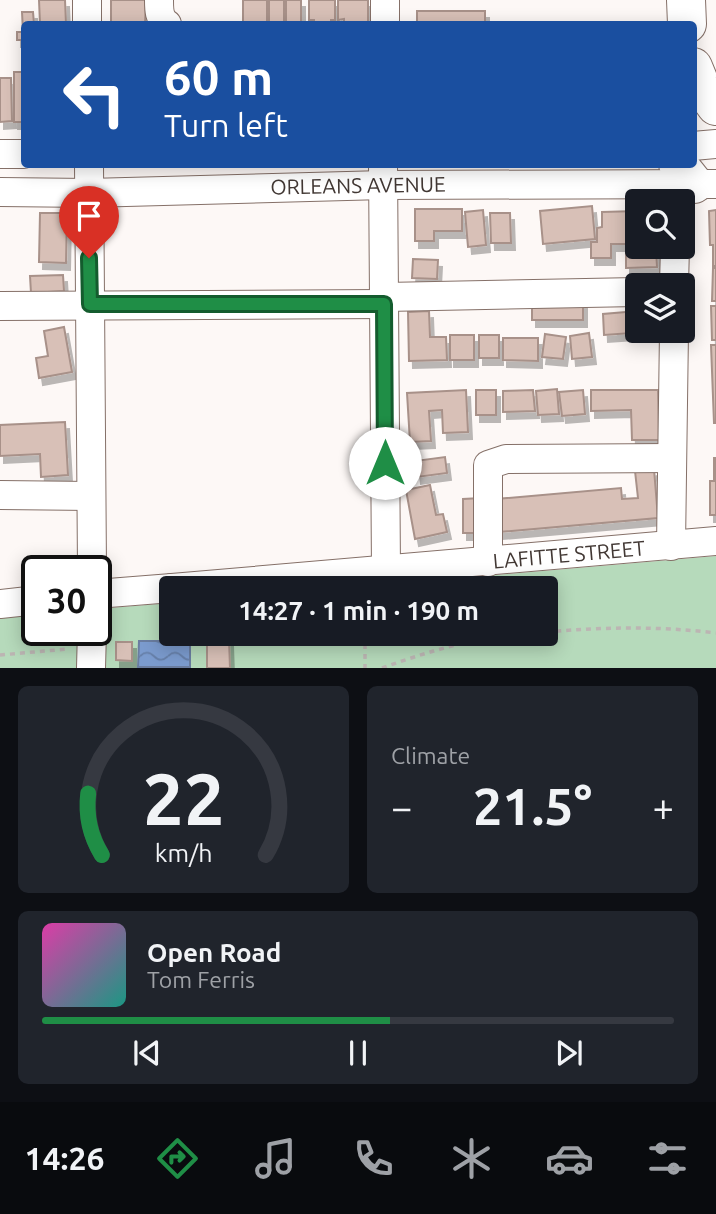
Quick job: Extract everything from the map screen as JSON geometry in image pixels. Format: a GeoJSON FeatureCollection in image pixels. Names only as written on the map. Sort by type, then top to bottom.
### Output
{"type":"FeatureCollection","features":[{"type":"Feature","properties":{"kind":"highway"},"geometry":{"type":"LineString","coordinates":[[666,0],[666,21]]}},
{"type":"Feature","properties":{"kind":"highway"},"geometry":{"type":"LineString","coordinates":[[686,0],[687,21]]}},
{"type":"Feature","properties":{"kind":"highway"},"geometry":{"type":"LineString","coordinates":[[697,76],[716,106]]}},
{"type":"Feature","properties":{"kind":"street"},"geometry":{"type":"LineString","coordinates":[[87,0],[87,21]]}},
{"type":"Feature","properties":{"kind":"street"},"geometry":{"type":"LineString","coordinates":[[159,0],[159,13],[163,21]]}},
{"type":"Feature","properties":{"kind":"street"},"geometry":{"type":"LineString","coordinates":[[385,21],[386,0]]}},
{"type":"Feature","properties":{"kind":"street"},"geometry":{"type":"LineString","coordinates":[[697,146],[716,144]]}},
{"type":"Feature","properties":{"kind":"street"},"geometry":{"type":"LineString","coordinates":[[0,154],[21,154]]}},
{"type":"Feature","properties":{"kind":"street"},"geometry":{"type":"LineString","coordinates":[[89,168],[92,555]]}},
{"type":"Feature","properties":{"kind":"street"},"geometry":{"type":"LineString","coordinates":[[384,175],[386,570]]}},
{"type":"Feature","properties":{"kind":"street","name":"ORLEANS AVENUE"},"geometry":{"type":"LineString","coordinates":[[0,192],[89,193],[384,175],[688,183]]}},
{"type":"Feature","properties":{"kind":"street"},"geometry":{"type":"LineString","coordinates":[[0,306],[384,300],[625,292]]}},
{"type":"Feature","properties":{"kind":"street"},"geometry":{"type":"LineString","coordinates":[[671,546],[674,343]]}},
{"type":"Feature","properties":{"kind":"street"},"geometry":{"type":"LineString","coordinates":[[488,562],[488,466],[506,458],[672,458]]}},
{"type":"Feature","properties":{"kind":"street"},"geometry":{"type":"LineString","coordinates":[[0,495],[91,496]]}},
{"type":"Feature","properties":{"kind":"street","name":"LAFITTE STREET"},"geometry":{"type":"LineString","coordinates":[[315,576],[716,541]]}},
{"type":"Feature","properties":{"kind":"street","name":"LAFITTE STREET"},"geometry":{"type":"LineString","coordinates":[[112,593],[159,589]]}},
{"type":"Feature","properties":{"kind":"street"},"geometry":{"type":"LineString","coordinates":[[0,604],[21,602]]}},
{"type":"Feature","properties":{"kind":"street"},"geometry":{"type":"LineString","coordinates":[[91,668],[92,646]]}},
{"type":"Feature","properties":{"kind":"path"},"geometry":{"type":"LineString","coordinates":[[558,631],[614,626],[663,627],[716,633]]}},
{"type":"Feature","properties":{"kind":"path"},"geometry":{"type":"LineString","coordinates":[[365,646],[365,668]]}},
{"type":"Feature","properties":{"kind":"path"},"geometry":{"type":"LineString","coordinates":[[382,668],[416,656],[458,646]]}},
{"type":"Feature","properties":{"kind":"path"},"geometry":{"type":"LineString","coordinates":[[0,655],[68,649]]}},
{"type":"Feature","properties":{"kind":"green space"},"geometry":{"type":"Polygon","coordinates":[[[716,556],[716,668],[0,668],[0,618],[21,616],[21,646],[112,646],[112,608],[159,604],[159,646],[558,646],[558,576],[484,576],[716,556]]]}},
{"type":"Feature","properties":{"kind":"water"},"geometry":{"type":"Polygon","coordinates":[[[139,641],[159,641],[159,646],[190,646],[190,667],[138,667],[139,641]]]}},
{"type":"Feature","properties":{"kind":"building"},"geometry":{"type":"Polygon","coordinates":[[[39,0],[65,0],[66,21],[40,21],[39,0]]]}},
{"type":"Feature","properties":{"kind":"building"},"geometry":{"type":"Polygon","coordinates":[[[111,0],[146,0],[145,21],[111,21],[111,0]]]}},
{"type":"Feature","properties":{"kind":"building"},"geometry":{"type":"Polygon","coordinates":[[[243,0],[267,0],[267,21],[243,21],[243,0]]]}},
{"type":"Feature","properties":{"kind":"building"},"geometry":{"type":"Polygon","coordinates":[[[269,0],[284,0],[284,21],[269,21],[269,0]]]}},
{"type":"Feature","properties":{"kind":"building"},"geometry":{"type":"Polygon","coordinates":[[[286,0],[301,0],[301,21],[286,21],[286,0]]]}},
{"type":"Feature","properties":{"kind":"building"},"geometry":{"type":"Polygon","coordinates":[[[309,0],[335,0],[335,20],[309,20],[309,0]]]}},
{"type":"Feature","properties":{"kind":"building"},"geometry":{"type":"Polygon","coordinates":[[[338,0],[368,0],[368,21],[338,20],[338,0]]]}},
{"type":"Feature","properties":{"kind":"building"},"geometry":{"type":"Polygon","coordinates":[[[417,11],[485,11],[485,21],[417,21],[417,11]]]}},
{"type":"Feature","properties":{"kind":"building"},"geometry":{"type":"Polygon","coordinates":[[[22,12],[33,12],[34,21],[22,21],[22,12]]]}},
{"type":"Feature","properties":{"kind":"building"},"geometry":{"type":"Polygon","coordinates":[[[17,32],[21,32],[21,40],[17,40],[17,32]]]}},
{"type":"Feature","properties":{"kind":"building"},"geometry":{"type":"Polygon","coordinates":[[[14,72],[21,72],[21,122],[14,122],[14,72]]]}},
{"type":"Feature","properties":{"kind":"building"},"geometry":{"type":"Polygon","coordinates":[[[0,78],[11,78],[12,121],[0,122],[0,78]]]}},
{"type":"Feature","properties":{"kind":"building"},"geometry":{"type":"Polygon","coordinates":[[[592,206],[595,239],[543,244],[540,211],[592,206]]]}},
{"type":"Feature","properties":{"kind":"building"},"geometry":{"type":"Polygon","coordinates":[[[415,209],[462,209],[462,231],[434,231],[434,241],[415,241],[415,209]]]}},
{"type":"Feature","properties":{"kind":"building"},"geometry":{"type":"Polygon","coordinates":[[[483,210],[486,245],[468,247],[465,212],[483,210]]]}},
{"type":"Feature","properties":{"kind":"building"},"geometry":{"type":"Polygon","coordinates":[[[716,210],[716,266],[713,266],[709,211],[716,210]]]}},
{"type":"Feature","properties":{"kind":"building"},"geometry":{"type":"Polygon","coordinates":[[[625,211],[625,244],[611,244],[611,258],[591,258],[591,242],[597,242],[597,228],[602,227],[602,212],[625,211]]]}},
{"type":"Feature","properties":{"kind":"building"},"geometry":{"type":"Polygon","coordinates":[[[40,213],[67,213],[66,263],[39,262],[40,213]]]}},
{"type":"Feature","properties":{"kind":"building"},"geometry":{"type":"Polygon","coordinates":[[[490,213],[510,213],[511,243],[491,243],[490,213]]]}},
{"type":"Feature","properties":{"kind":"building"},"geometry":{"type":"Polygon","coordinates":[[[413,259],[438,260],[437,279],[412,278],[413,259]]]}},
{"type":"Feature","properties":{"kind":"building"},"geometry":{"type":"Polygon","coordinates":[[[626,259],[657,259],[657,267],[626,268],[626,259]]]}},
{"type":"Feature","properties":{"kind":"building"},"geometry":{"type":"Polygon","coordinates":[[[713,268],[716,268],[716,301],[712,301],[713,268]]]}},
{"type":"Feature","properties":{"kind":"building"},"geometry":{"type":"Polygon","coordinates":[[[63,275],[64,291],[31,293],[30,276],[63,275]]]}},
{"type":"Feature","properties":{"kind":"building"},"geometry":{"type":"Polygon","coordinates":[[[532,300],[583,300],[583,320],[532,320],[532,300]]]}},
{"type":"Feature","properties":{"kind":"building"},"geometry":{"type":"Polygon","coordinates":[[[711,306],[716,306],[716,340],[712,340],[711,306]]]}},
{"type":"Feature","properties":{"kind":"building"},"geometry":{"type":"Polygon","coordinates":[[[429,311],[430,337],[446,337],[447,360],[409,361],[408,312],[429,311]]]}},
{"type":"Feature","properties":{"kind":"building"},"geometry":{"type":"Polygon","coordinates":[[[625,312],[625,334],[604,335],[603,314],[625,312]]]}},
{"type":"Feature","properties":{"kind":"building"},"geometry":{"type":"Polygon","coordinates":[[[64,327],[72,372],[39,378],[36,358],[48,356],[44,331],[64,327]]]}},
{"type":"Feature","properties":{"kind":"building"},"geometry":{"type":"Polygon","coordinates":[[[589,333],[592,357],[572,359],[570,336],[589,333]]]}},
{"type":"Feature","properties":{"kind":"building"},"geometry":{"type":"Polygon","coordinates":[[[545,334],[566,337],[563,359],[542,357],[545,334]]]}},
{"type":"Feature","properties":{"kind":"building"},"geometry":{"type":"Polygon","coordinates":[[[450,335],[474,335],[474,360],[450,360],[450,335]]]}},
{"type":"Feature","properties":{"kind":"building"},"geometry":{"type":"Polygon","coordinates":[[[479,335],[499,335],[499,358],[479,358],[479,335]]]}},
{"type":"Feature","properties":{"kind":"building"},"geometry":{"type":"Polygon","coordinates":[[[503,338],[538,338],[538,361],[503,360],[503,338]]]}},
{"type":"Feature","properties":{"kind":"building"},"geometry":{"type":"Polygon","coordinates":[[[711,345],[716,345],[716,423],[714,423],[711,345]]]}},
{"type":"Feature","properties":{"kind":"building"},"geometry":{"type":"Polygon","coordinates":[[[557,389],[559,414],[538,415],[536,391],[557,389]]]}},
{"type":"Feature","properties":{"kind":"building"},"geometry":{"type":"Polygon","coordinates":[[[466,390],[468,432],[443,433],[442,410],[429,411],[431,441],[410,442],[407,393],[466,390]]]}},
{"type":"Feature","properties":{"kind":"building"},"geometry":{"type":"Polygon","coordinates":[[[476,390],[496,390],[496,415],[476,415],[476,390]]]}},
{"type":"Feature","properties":{"kind":"building"},"geometry":{"type":"Polygon","coordinates":[[[533,390],[535,411],[503,412],[503,391],[533,390]]]}},
{"type":"Feature","properties":{"kind":"building"},"geometry":{"type":"Polygon","coordinates":[[[583,390],[585,414],[562,416],[559,392],[583,390]]]}},
{"type":"Feature","properties":{"kind":"building"},"geometry":{"type":"Polygon","coordinates":[[[591,390],[658,390],[659,440],[632,440],[631,410],[591,411],[591,390]]]}},
{"type":"Feature","properties":{"kind":"building"},"geometry":{"type":"Polygon","coordinates":[[[65,422],[68,475],[41,477],[40,454],[0,456],[0,425],[65,422]]]}},
{"type":"Feature","properties":{"kind":"building"},"geometry":{"type":"Polygon","coordinates":[[[445,457],[447,473],[417,477],[415,461],[445,457]]]}},
{"type":"Feature","properties":{"kind":"building"},"geometry":{"type":"Polygon","coordinates":[[[714,458],[716,515],[710,515],[710,481],[714,481],[714,458]]]}},
{"type":"Feature","properties":{"kind":"building"},"geometry":{"type":"Polygon","coordinates":[[[654,469],[658,518],[499,532],[496,499],[621,488],[622,499],[638,498],[635,471],[654,469]]]}},
{"type":"Feature","properties":{"kind":"building"},"geometry":{"type":"Polygon","coordinates":[[[430,485],[436,515],[443,514],[447,532],[415,539],[406,490],[430,485]]]}},
{"type":"Feature","properties":{"kind":"building"},"geometry":{"type":"Polygon","coordinates":[[[481,498],[482,533],[463,533],[463,499],[481,498]]]}},
{"type":"Feature","properties":{"kind":"building"},"geometry":{"type":"Polygon","coordinates":[[[116,642],[132,642],[132,661],[116,660],[116,642]]]}},
{"type":"Feature","properties":{"kind":"building"},"geometry":{"type":"Polygon","coordinates":[[[207,646],[229,646],[230,668],[207,668],[207,646]]]}},
{"type":"Feature","properties":{"kind":"route"},"geometry":{"type":"LineString","coordinates":[[89,258],[90,304],[384,304],[385,463]]}}]}
